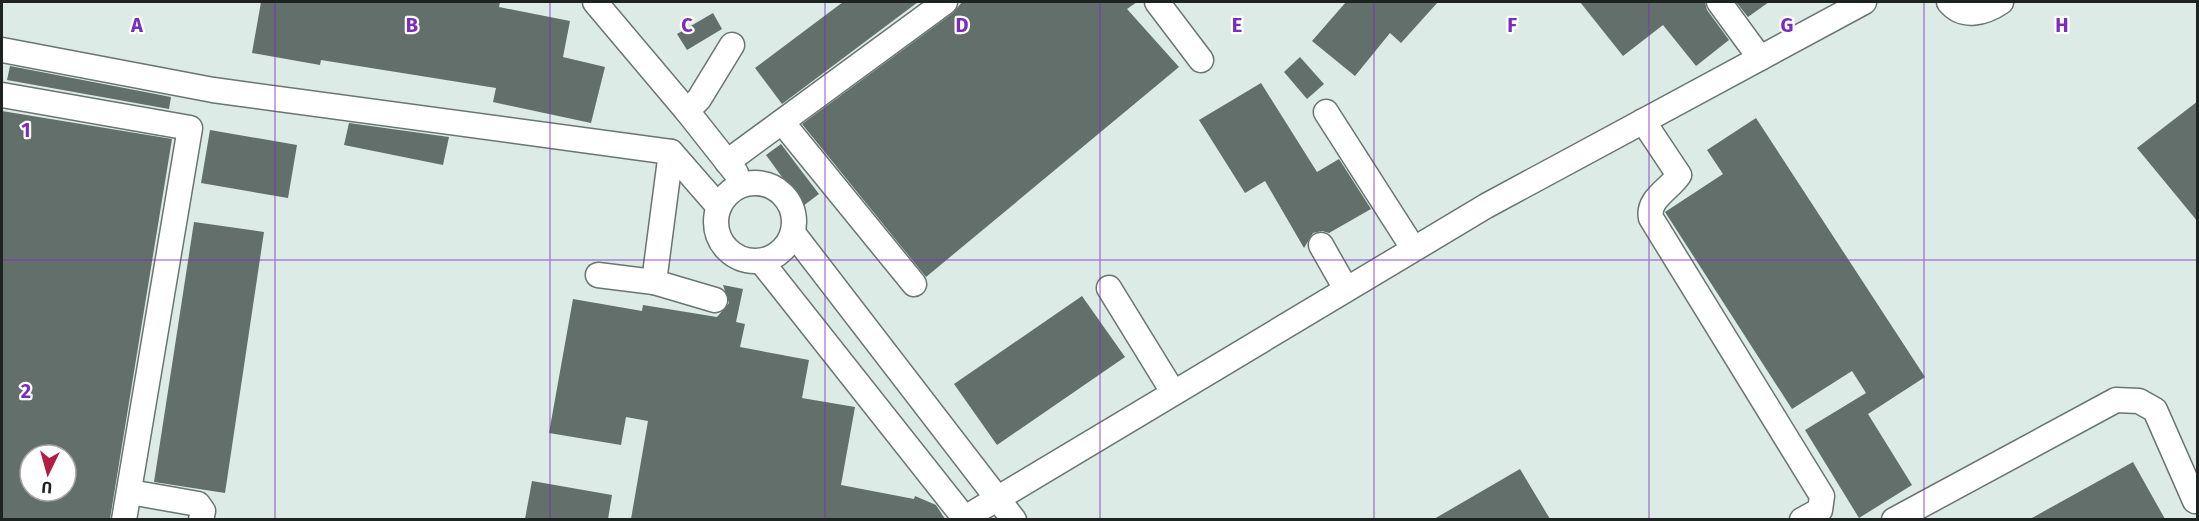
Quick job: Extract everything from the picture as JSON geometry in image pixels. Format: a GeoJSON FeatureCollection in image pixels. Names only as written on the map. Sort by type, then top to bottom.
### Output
{"type":"FeatureCollection","features":[{"type":"Feature","properties":{"kind":"lane"},"geometry":{"type":"LineString","coordinates":[[594,2],[687,111],[745,185]]}},
{"type":"Feature","properties":{"kind":"lane"},"geometry":{"type":"LineString","coordinates":[[727,162],[945,2]]}},
{"type":"Feature","properties":{"kind":"lane"},"geometry":{"type":"LineString","coordinates":[[1157,2],[1201,60]]}},
{"type":"Feature","properties":{"kind":"lane"},"geometry":{"type":"LineString","coordinates":[[1719,2],[1760,58]]}},
{"type":"Feature","properties":{"kind":"lane"},"geometry":{"type":"LineString","coordinates":[[761,261],[965,519],[1413,249],[1864,2]]}},
{"type":"Feature","properties":{"kind":"lane"},"geometry":{"type":"LineString","coordinates":[[1949,2],[1960,11],[1973,13],[1986,10],[2001,2]]}},
{"type":"Feature","properties":{"kind":"lane"},"geometry":{"type":"LineString","coordinates":[[687,111],[699,99],[732,45]]}},
{"type":"Feature","properties":{"kind":"lane"},"geometry":{"type":"LineString","coordinates":[[2,50],[213,90],[671,152],[719,207]]}},
{"type":"Feature","properties":{"kind":"lane"},"geometry":{"type":"LineString","coordinates":[[2,95],[190,128],[124,519]]}},
{"type":"Feature","properties":{"kind":"lane"},"geometry":{"type":"LineString","coordinates":[[1326,112],[1413,249]]}},
{"type":"Feature","properties":{"kind":"lane"},"geometry":{"type":"LineString","coordinates":[[1643,121],[1678,175],[1653,203],[1650,211],[1652,218],[1822,496],[1820,510],[1802,519]]}},
{"type":"Feature","properties":{"kind":"lane"},"geometry":{"type":"LineString","coordinates":[[782,122],[914,284]]}},
{"type":"Feature","properties":{"kind":"lane"},"geometry":{"type":"LineString","coordinates":[[654,282],[671,152]]}},
{"type":"Feature","properties":{"kind":"lane"},"geometry":{"type":"LineString","coordinates":[[765,184],[783,195],[793,212],[793,233],[786,246],[775,256],[761,261],[745,260],[730,252],[720,239],[716,223],[719,207],[725,197],[745,185],[765,184]]}},
{"type":"Feature","properties":{"kind":"lane"},"geometry":{"type":"LineString","coordinates":[[793,233],[1014,519]]}},
{"type":"Feature","properties":{"kind":"lane"},"geometry":{"type":"LineString","coordinates":[[1321,245],[1346,289]]}},
{"type":"Feature","properties":{"kind":"lane"},"geometry":{"type":"LineString","coordinates":[[598,275],[654,282],[715,300]]}},
{"type":"Feature","properties":{"kind":"lane"},"geometry":{"type":"LineString","coordinates":[[1109,288],[1173,392]]}},
{"type":"Feature","properties":{"kind":"lane"},"geometry":{"type":"LineString","coordinates":[[1894,519],[2116,400],[2139,401],[2155,410],[2195,501]]}},
{"type":"Feature","properties":{"kind":"lane"},"geometry":{"type":"LineString","coordinates":[[130,492],[198,504],[203,511],[201,519]]}},
{"type":"Feature","properties":{"kind":"building"},"geometry":{"type":"Polygon","coordinates":[[[261,2],[500,2],[499,7],[570,21],[563,57],[605,67],[591,123],[493,102],[496,88],[321,60],[320,65],[252,53],[261,2]]]}},
{"type":"Feature","properties":{"kind":"building"},"geometry":{"type":"Polygon","coordinates":[[[843,2],[918,2],[782,104],[755,68],[843,2]]]}},
{"type":"Feature","properties":{"kind":"building"},"geometry":{"type":"Polygon","coordinates":[[[962,2],[1137,2],[1127,9],[1179,67],[926,277],[802,124],[953,13],[962,2]]]}},
{"type":"Feature","properties":{"kind":"building"},"geometry":{"type":"Polygon","coordinates":[[[1346,2],[1438,2],[1401,43],[1390,33],[1355,76],[1312,41],[1346,2]]]}},
{"type":"Feature","properties":{"kind":"building"},"geometry":{"type":"Polygon","coordinates":[[[1580,2],[1705,2],[1707,10],[1729,40],[1696,66],[1663,25],[1623,56],[1580,2]]]}},
{"type":"Feature","properties":{"kind":"building"},"geometry":{"type":"Polygon","coordinates":[[[1736,2],[1769,2],[1748,17],[1736,2]]]}},
{"type":"Feature","properties":{"kind":"building"},"geometry":{"type":"Polygon","coordinates":[[[713,13],[722,29],[687,50],[677,34],[713,13]]]}},
{"type":"Feature","properties":{"kind":"building"},"geometry":{"type":"Polygon","coordinates":[[[1300,57],[1324,84],[1307,99],[1284,72],[1300,57]]]}},
{"type":"Feature","properties":{"kind":"building"},"geometry":{"type":"Polygon","coordinates":[[[10,66],[171,97],[169,109],[7,80],[10,66]]]}},
{"type":"Feature","properties":{"kind":"building"},"geometry":{"type":"Polygon","coordinates":[[[1261,83],[1317,172],[1339,159],[1371,209],[1329,233],[1322,231],[1313,233],[1304,248],[1265,181],[1245,193],[1199,120],[1261,83]]]}},
{"type":"Feature","properties":{"kind":"building"},"geometry":{"type":"Polygon","coordinates":[[[2198,101],[2198,222],[2137,148],[2198,101]]]}},
{"type":"Feature","properties":{"kind":"building"},"geometry":{"type":"Polygon","coordinates":[[[2,111],[172,139],[110,519],[2,519],[2,111]]]}},
{"type":"Feature","properties":{"kind":"building"},"geometry":{"type":"Polygon","coordinates":[[[1756,118],[1925,377],[1868,414],[1912,485],[1859,518],[1805,430],[1866,393],[1852,371],[1792,409],[1665,212],[1723,174],[1707,150],[1756,118]]]}},
{"type":"Feature","properties":{"kind":"building"},"geometry":{"type":"Polygon","coordinates":[[[349,123],[449,137],[443,165],[344,145],[349,123]]]}},
{"type":"Feature","properties":{"kind":"building"},"geometry":{"type":"Polygon","coordinates":[[[210,130],[297,145],[288,198],[201,183],[210,130]]]}},
{"type":"Feature","properties":{"kind":"building"},"geometry":{"type":"Polygon","coordinates":[[[781,144],[819,194],[803,206],[766,155],[781,144]]]}},
{"type":"Feature","properties":{"kind":"building"},"geometry":{"type":"Polygon","coordinates":[[[194,222],[264,232],[225,493],[154,482],[194,222]]]}},
{"type":"Feature","properties":{"kind":"building"},"geometry":{"type":"Polygon","coordinates":[[[723,285],[743,289],[736,322],[745,324],[740,347],[809,360],[802,398],[855,407],[841,485],[914,499],[915,496],[936,505],[945,519],[631,519],[648,421],[626,417],[621,445],[549,433],[573,299],[642,311],[643,305],[717,317],[729,303],[723,285]]]}},
{"type":"Feature","properties":{"kind":"building"},"geometry":{"type":"Polygon","coordinates":[[[1082,296],[1125,357],[997,445],[954,384],[1082,296]]]}},
{"type":"Feature","properties":{"kind":"building"},"geometry":{"type":"Polygon","coordinates":[[[2133,462],[2165,519],[2030,519],[2133,462]]]}},
{"type":"Feature","properties":{"kind":"building"},"geometry":{"type":"Polygon","coordinates":[[[1520,469],[1550,519],[1434,519],[1520,469]]]}},
{"type":"Feature","properties":{"kind":"building"},"geometry":{"type":"Polygon","coordinates":[[[532,481],[612,495],[608,519],[525,519],[532,481]]]}}]}
